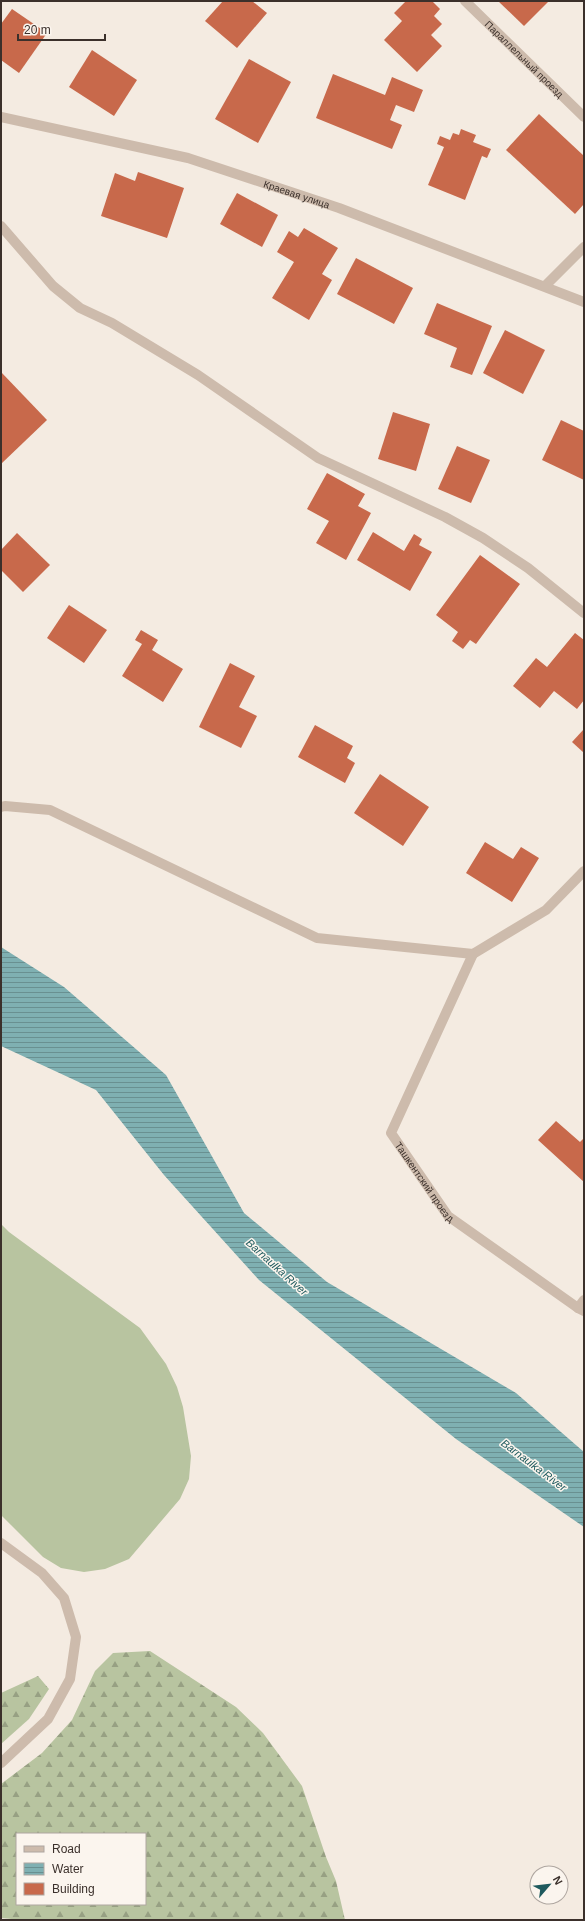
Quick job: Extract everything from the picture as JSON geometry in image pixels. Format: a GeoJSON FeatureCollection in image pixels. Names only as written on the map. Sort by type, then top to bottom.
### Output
{"type":"FeatureCollection","features":[{"type":"Feature","properties":{"kind":"street","name":"Параллельный проезд"},"geometry":{"type":"LineString","coordinates":[[465,1],[584,117]]}},
{"type":"Feature","properties":{"kind":"street","name":"Краевая улица"},"geometry":{"type":"LineString","coordinates":[[1,117],[188,158],[339,208],[584,302]]}},
{"type":"Feature","properties":{"kind":"street"},"geometry":{"type":"LineString","coordinates":[[1,226],[53,286],[67,299],[80,308],[112,323],[198,375],[318,458],[445,517],[483,538],[528,568],[584,613]]}},
{"type":"Feature","properties":{"kind":"street"},"geometry":{"type":"LineString","coordinates":[[545,286],[584,247]]}},
{"type":"Feature","properties":{"kind":"street"},"geometry":{"type":"LineString","coordinates":[[1,807],[5,806],[50,810],[318,938],[473,954],[546,910],[584,871]]}},
{"type":"Feature","properties":{"kind":"street","name":"Ташкентский проезд"},"geometry":{"type":"LineString","coordinates":[[473,954],[391,1133],[448,1216],[582,1306]]}},
{"type":"Feature","properties":{"kind":"street"},"geometry":{"type":"LineString","coordinates":[[1,1543],[42,1573],[64,1598],[76,1637],[70,1679],[48,1719],[1,1763]]}},
{"type":"Feature","properties":{"kind":"green space"},"geometry":{"type":"Polygon","coordinates":[[[1,1224],[9,1232],[140,1328],[166,1364],[177,1387],[183,1407],[191,1456],[189,1479],[180,1499],[129,1559],[105,1569],[84,1572],[61,1568],[43,1557],[1,1515],[1,1224]]]}},
{"type":"Feature","properties":{"kind":"green space"},"geometry":{"type":"Polygon","coordinates":[[[150,1651],[236,1707],[263,1733],[302,1786],[326,1857],[336,1881],[345,1920],[22,1920],[1,1918],[1,1784],[42,1753],[72,1720],[95,1671],[113,1653],[150,1651]]]}},
{"type":"Feature","properties":{"kind":"green space"},"geometry":{"type":"Polygon","coordinates":[[[38,1676],[49,1689],[29,1719],[1,1744],[1,1693],[38,1676]]]}},
{"type":"Feature","properties":{"kind":"water","name":"Barnaulka River"},"geometry":{"type":"Polygon","coordinates":[[[1,947],[64,987],[166,1075],[244,1213],[327,1282],[516,1393],[584,1452],[584,1527],[456,1439],[259,1280],[164,1175],[96,1090],[1,1046],[1,947]]]}},
{"type":"Feature","properties":{"kind":"building"},"geometry":{"type":"Polygon","coordinates":[[[223,1],[252,1],[267,13],[237,48],[205,21],[223,1]]]}},
{"type":"Feature","properties":{"kind":"building"},"geometry":{"type":"Polygon","coordinates":[[[406,1],[432,1],[440,9],[434,16],[442,24],[431,35],[442,46],[417,72],[384,40],[402,21],[394,13],[406,1]]]}},
{"type":"Feature","properties":{"kind":"building"},"geometry":{"type":"Polygon","coordinates":[[[498,1],[549,1],[524,26],[498,1]]]}},
{"type":"Feature","properties":{"kind":"building"},"geometry":{"type":"Polygon","coordinates":[[[12,9],[47,33],[19,73],[1,60],[1,24],[12,9]]]}},
{"type":"Feature","properties":{"kind":"building"},"geometry":{"type":"Polygon","coordinates":[[[92,50],[137,80],[114,116],[69,87],[92,50]]]}},
{"type":"Feature","properties":{"kind":"building"},"geometry":{"type":"Polygon","coordinates":[[[249,59],[291,82],[258,143],[215,119],[249,59]]]}},
{"type":"Feature","properties":{"kind":"building"},"geometry":{"type":"Polygon","coordinates":[[[333,74],[385,95],[392,77],[423,90],[414,112],[396,105],[390,120],[402,125],[392,149],[316,118],[333,74]]]}},
{"type":"Feature","properties":{"kind":"building"},"geometry":{"type":"Polygon","coordinates":[[[539,114],[584,156],[584,204],[575,214],[506,150],[539,114]]]}},
{"type":"Feature","properties":{"kind":"building"},"geometry":{"type":"Polygon","coordinates":[[[461,129],[476,135],[473,142],[491,149],[487,158],[482,156],[465,200],[428,185],[444,147],[437,144],[440,136],[450,140],[453,133],[459,135],[461,129]]]}},
{"type":"Feature","properties":{"kind":"building"},"geometry":{"type":"Polygon","coordinates":[[[138,172],[184,188],[167,238],[101,216],[115,173],[135,181],[138,172]]]}},
{"type":"Feature","properties":{"kind":"building"},"geometry":{"type":"Polygon","coordinates":[[[237,193],[278,215],[262,247],[220,224],[237,193]]]}},
{"type":"Feature","properties":{"kind":"building"},"geometry":{"type":"Polygon","coordinates":[[[304,228],[338,248],[322,274],[332,280],[309,320],[272,298],[294,262],[277,252],[289,231],[298,237],[304,228]]]}},
{"type":"Feature","properties":{"kind":"building"},"geometry":{"type":"Polygon","coordinates":[[[356,258],[413,288],[394,324],[337,294],[356,258]]]}},
{"type":"Feature","properties":{"kind":"building"},"geometry":{"type":"Polygon","coordinates":[[[437,303],[492,326],[472,375],[450,367],[457,348],[424,334],[437,303]]]}},
{"type":"Feature","properties":{"kind":"building"},"geometry":{"type":"Polygon","coordinates":[[[505,330],[545,350],[523,394],[483,373],[505,330]]]}},
{"type":"Feature","properties":{"kind":"building"},"geometry":{"type":"Polygon","coordinates":[[[1,372],[47,420],[1,464],[1,372]]]}},
{"type":"Feature","properties":{"kind":"building"},"geometry":{"type":"Polygon","coordinates":[[[393,412],[430,424],[416,471],[378,459],[393,412]]]}},
{"type":"Feature","properties":{"kind":"building"},"geometry":{"type":"Polygon","coordinates":[[[561,420],[584,431],[584,480],[542,460],[561,420]]]}},
{"type":"Feature","properties":{"kind":"building"},"geometry":{"type":"Polygon","coordinates":[[[457,446],[490,460],[471,503],[438,489],[457,446]]]}},
{"type":"Feature","properties":{"kind":"building"},"geometry":{"type":"Polygon","coordinates":[[[327,473],[365,494],[358,506],[371,513],[346,560],[316,543],[329,521],[307,509],[327,473]]]}},
{"type":"Feature","properties":{"kind":"building"},"geometry":{"type":"Polygon","coordinates":[[[373,532],[404,551],[414,534],[422,539],[419,545],[432,552],[410,591],[357,560],[373,532]]]}},
{"type":"Feature","properties":{"kind":"building"},"geometry":{"type":"Polygon","coordinates":[[[17,533],[50,565],[23,592],[1,570],[1,550],[17,533]]]}},
{"type":"Feature","properties":{"kind":"building"},"geometry":{"type":"Polygon","coordinates":[[[480,555],[520,584],[476,644],[470,640],[463,649],[452,641],[458,632],[436,615],[480,555]]]}},
{"type":"Feature","properties":{"kind":"building"},"geometry":{"type":"Polygon","coordinates":[[[69,605],[107,630],[84,663],[47,638],[69,605]]]}},
{"type":"Feature","properties":{"kind":"building"},"geometry":{"type":"Polygon","coordinates":[[[141,630],[158,640],[152,650],[183,669],[163,702],[122,676],[142,644],[135,640],[141,630]]]}},
{"type":"Feature","properties":{"kind":"building"},"geometry":{"type":"Polygon","coordinates":[[[575,633],[584,640],[584,700],[577,709],[554,691],[540,708],[513,686],[536,658],[547,667],[575,633]]]}},
{"type":"Feature","properties":{"kind":"building"},"geometry":{"type":"Polygon","coordinates":[[[230,663],[255,676],[239,707],[257,716],[241,748],[199,727],[230,663]]]}},
{"type":"Feature","properties":{"kind":"building"},"geometry":{"type":"Polygon","coordinates":[[[315,725],[353,746],[347,758],[355,763],[345,783],[298,757],[315,725]]]}},
{"type":"Feature","properties":{"kind":"building"},"geometry":{"type":"Polygon","coordinates":[[[584,729],[584,753],[572,742],[584,729]]]}},
{"type":"Feature","properties":{"kind":"building"},"geometry":{"type":"Polygon","coordinates":[[[380,774],[429,807],[403,846],[354,813],[380,774]]]}},
{"type":"Feature","properties":{"kind":"building"},"geometry":{"type":"Polygon","coordinates":[[[485,842],[513,859],[521,847],[539,858],[512,902],[466,873],[485,842]]]}},
{"type":"Feature","properties":{"kind":"building"},"geometry":{"type":"Polygon","coordinates":[[[556,1121],[580,1142],[584,1138],[584,1182],[538,1140],[556,1121]]]}}]}
